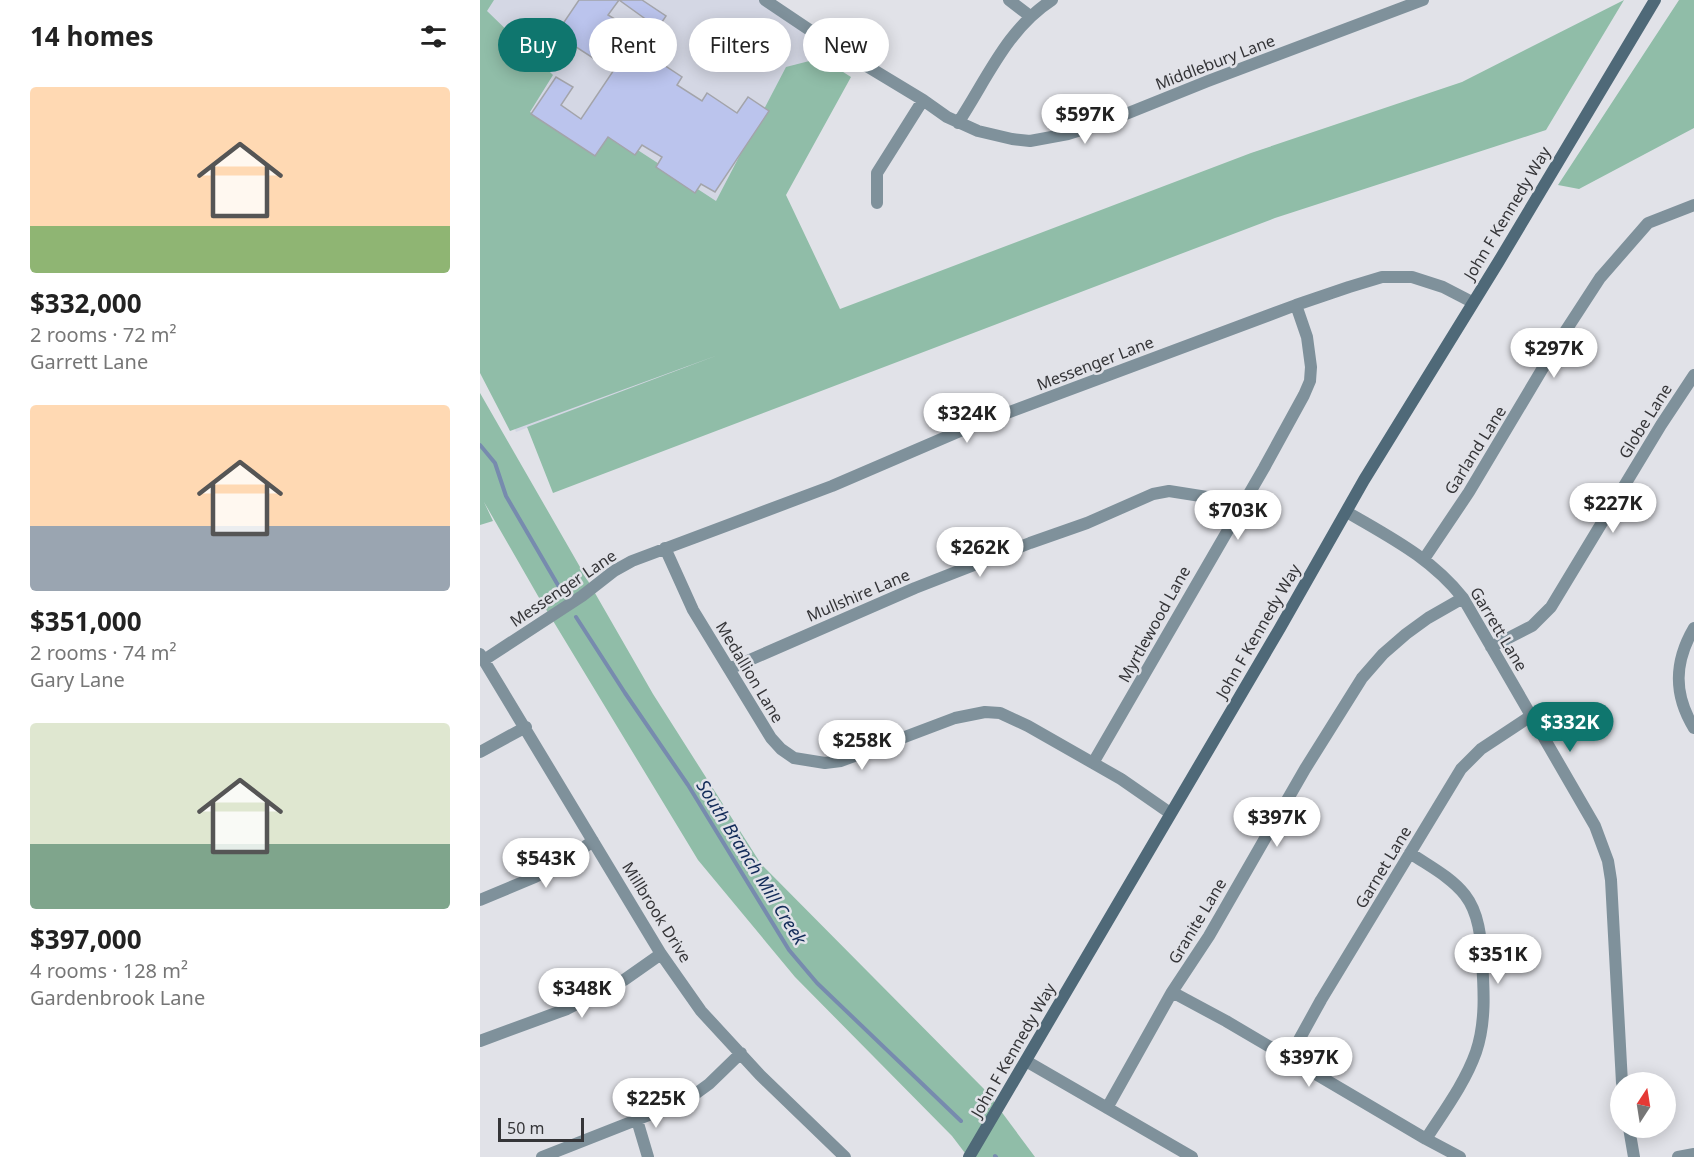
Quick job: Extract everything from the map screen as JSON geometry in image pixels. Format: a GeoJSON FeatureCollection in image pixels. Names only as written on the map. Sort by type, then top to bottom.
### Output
{"type":"FeatureCollection","features":[{"type":"Feature","properties":{"kind":"street","name":"Middlebury Lane"},"geometry":{"type":"LineString","coordinates":[[765,0],[832,45],[958,123],[978,131],[1030,141],[1068,134],[1107,122],[1197,85],[1423,0]]}},
{"type":"Feature","properties":{"kind":"street"},"geometry":{"type":"LineString","coordinates":[[1009,0],[1030,16]]}},
{"type":"Feature","properties":{"kind":"street"},"geometry":{"type":"LineString","coordinates":[[958,123],[1006,45],[1030,16],[1052,0]]}},
{"type":"Feature","properties":{"kind":"street","name":"John F Kennedy Way"},"geometry":{"type":"LineString","coordinates":[[969,1157],[1364,480],[1655,0]]}},
{"type":"Feature","properties":{"kind":"street"},"geometry":{"type":"LineString","coordinates":[[877,203],[877,173],[923,100]]}},
{"type":"Feature","properties":{"kind":"street","name":"Garland Lane"},"geometry":{"type":"LineString","coordinates":[[1424,558],[1469,492],[1559,341],[1600,278],[1648,223],[1694,205]]}},
{"type":"Feature","properties":{"kind":"street","name":"Messenger Lane"},"geometry":{"type":"LineString","coordinates":[[482,657],[582,596],[614,571],[632,561],[832,486],[967,428],[1296,305],[1382,277],[1398,276],[1425,279],[1472,302]]}},
{"type":"Feature","properties":{"kind":"street","name":"Myrtlewood Lane"},"geometry":{"type":"LineString","coordinates":[[1093,763],[1297,409],[1310,381],[1311,367],[1307,337],[1296,305]]}},
{"type":"Feature","properties":{"kind":"street","name":"Globe Lane"},"geometry":{"type":"LineString","coordinates":[[1491,647],[1532,626],[1555,601],[1661,425],[1694,375]]}},
{"type":"Feature","properties":{"kind":"street","name":"Mullshire Lane"},"geometry":{"type":"LineString","coordinates":[[729,669],[915,588],[1087,523],[1153,494],[1168,491],[1207,497],[1237,513]]}},
{"type":"Feature","properties":{"kind":"street","name":"Garrett Lane"},"geometry":{"type":"LineString","coordinates":[[1347,512],[1424,558],[1463,598],[1586,808],[1608,861],[1622,1072]]}},
{"type":"Feature","properties":{"kind":"street","name":"Medallion Lane"},"geometry":{"type":"LineString","coordinates":[[665,548],[693,610],[771,738],[794,758],[809,762],[842,761],[955,718],[985,712],[999,713],[1014,718],[1093,763],[1134,787],[1170,813]]}},
{"type":"Feature","properties":{"kind":"street","name":"Granite Lane"},"geometry":{"type":"LineString","coordinates":[[1107,1108],[1172,993],[1209,936],[1362,678],[1383,654],[1406,634],[1463,598]]}},
{"type":"Feature","properties":{"kind":"street"},"geometry":{"type":"LineString","coordinates":[[1694,628],[1688,638],[1678,669],[1680,698],[1684,712],[1694,728]]}},
{"type":"Feature","properties":{"kind":"street","name":"Millbrook Drive"},"geometry":{"type":"LineString","coordinates":[[482,657],[662,954],[701,1011],[773,1088],[845,1157]]}},
{"type":"Feature","properties":{"kind":"street","name":"Garnet Lane"},"geometry":{"type":"LineString","coordinates":[[1289,1058],[1321,1000],[1461,769],[1481,749],[1531,716]]}},
{"type":"Feature","properties":{"kind":"street"},"geometry":{"type":"LineString","coordinates":[[480,752],[526,727]]}},
{"type":"Feature","properties":{"kind":"street"},"geometry":{"type":"LineString","coordinates":[[480,900],[535,878],[562,863],[593,841]]}},
{"type":"Feature","properties":{"kind":"street"},"geometry":{"type":"LineString","coordinates":[[1410,853],[1447,877],[1466,896],[1477,921],[1482,951],[1483,1012],[1476,1051],[1464,1079],[1426,1139]]}},
{"type":"Feature","properties":{"kind":"street"},"geometry":{"type":"LineString","coordinates":[[480,1041],[567,1009],[624,980],[662,954]]}},
{"type":"Feature","properties":{"kind":"street"},"geometry":{"type":"LineString","coordinates":[[1172,993],[1226,1021],[1460,1157]]}},
{"type":"Feature","properties":{"kind":"street"},"geometry":{"type":"LineString","coordinates":[[542,1157],[687,1100],[709,1084],[741,1053]]}},
{"type":"Feature","properties":{"kind":"street"},"geometry":{"type":"LineString","coordinates":[[1026,1061],[1192,1157]]}},
{"type":"Feature","properties":{"kind":"street"},"geometry":{"type":"LineString","coordinates":[[638,1120],[648,1157]]}},
{"type":"Feature","properties":{"kind":"street"},"geometry":{"type":"LineString","coordinates":[[1631,1138],[1634,1157]]}},
{"type":"Feature","properties":{"kind":"street"},"geometry":{"type":"LineString","coordinates":[[1678,1157],[1694,1154]]}},
{"type":"Feature","properties":{"kind":"shaded area"},"geometry":{"type":"Polygon","coordinates":[[[480,0],[765,0],[803,26],[803,72],[812,72],[776,122],[758,173],[818,317],[516,432],[482,344],[480,0]]]}},
{"type":"Feature","properties":{"kind":"green space"},"geometry":{"type":"Polygon","coordinates":[[[480,0],[494,0],[487,11],[498,22],[498,72],[550,72],[553,75],[530,112],[596,155],[610,132],[716,201],[783,72],[791,72],[791,66],[803,63],[803,72],[843,72],[851,77],[786,195],[840,309],[1251,153],[1462,82],[1624,0],[1546,130],[1275,218],[553,493],[527,427],[718,355],[510,431],[480,373],[480,0]]]}},
{"type":"Feature","properties":{"kind":"green space"},"geometry":{"type":"Polygon","coordinates":[[[1679,0],[1694,0],[1694,128],[1579,189],[1558,185],[1679,0]]]}},
{"type":"Feature","properties":{"kind":"green space"},"geometry":{"type":"Polygon","coordinates":[[[480,393],[653,694],[761,864],[986,1091],[1035,1157],[968,1157],[952,1136],[795,977],[698,860],[538,596],[484,502],[493,521],[480,525],[480,393]]]}},
{"type":"Feature","properties":{"kind":"building"},"geometry":{"type":"Polygon","coordinates":[[[579,0],[619,0],[608,15],[613,18],[589,18],[589,55],[577,48],[577,18],[567,18],[579,0]]]}},
{"type":"Feature","properties":{"kind":"building"},"geometry":{"type":"Polygon","coordinates":[[[619,0],[642,0],[666,16],[665,18],[644,18],[619,0]]]}},
{"type":"Feature","properties":{"kind":"building"},"geometry":{"type":"Polygon","coordinates":[[[613,72],[674,72],[682,77],[677,85],[702,101],[707,93],[737,113],[748,97],[769,111],[715,192],[701,184],[695,193],[656,167],[662,157],[642,145],[635,155],[608,137],[595,156],[531,114],[556,77],[573,87],[561,105],[581,119],[613,72]]]}},
{"type":"Feature","properties":{"kind":"waterway","name":"South Branch Mill Creek"},"geometry":{"type":"LineString","coordinates":[[480,445],[495,463],[506,496],[562,592]]}},
{"type":"Feature","properties":{"kind":"waterway","name":"South Branch Mill Creek"},"geometry":{"type":"LineString","coordinates":[[576,617],[688,785],[789,950],[817,983],[961,1121]]}}]}
